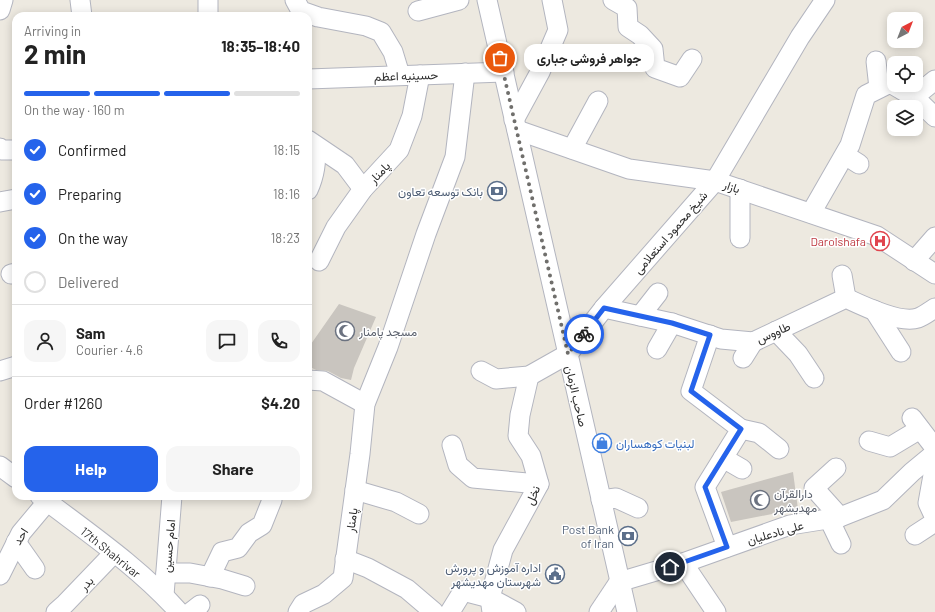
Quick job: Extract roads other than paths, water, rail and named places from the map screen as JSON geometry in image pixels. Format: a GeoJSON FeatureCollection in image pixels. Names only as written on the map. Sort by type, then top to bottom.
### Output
{"type":"FeatureCollection","features":[{"type":"Feature","properties":{"kind":"street"},"geometry":{"type":"LineString","coordinates":[[0,10],[4,0]]}},
{"type":"Feature","properties":{"kind":"street"},"geometry":{"type":"LineString","coordinates":[[80,0],[82,12]]}},
{"type":"Feature","properties":{"kind":"street"},"geometry":{"type":"LineString","coordinates":[[208,0],[208,12]]}},
{"type":"Feature","properties":{"kind":"street"},"geometry":{"type":"LineString","coordinates":[[295,0],[301,11],[303,12]]}},
{"type":"Feature","properties":{"kind":"street"},"geometry":{"type":"LineString","coordinates":[[418,11],[460,0]]}},
{"type":"Feature","properties":{"kind":"street","name":"صاحب الزمان"},"geometry":{"type":"LineString","coordinates":[[487,0],[627,612]]}},
{"type":"Feature","properties":{"kind":"street"},"geometry":{"type":"LineString","coordinates":[[516,125],[558,30],[552,0]]}},
{"type":"Feature","properties":{"kind":"street"},"geometry":{"type":"LineString","coordinates":[[613,0],[628,8],[628,27],[640,35],[653,50],[655,68],[680,77],[692,59]]}},
{"type":"Feature","properties":{"kind":"street","name":"شیخ محمود استعلامی"},"geometry":{"type":"LineString","coordinates":[[568,354],[604,308],[715,181],[800,37],[826,0]]}},
{"type":"Feature","properties":{"kind":"street"},"geometry":{"type":"LineString","coordinates":[[312,16],[318,18],[366,26],[382,32],[393,52],[400,75]]}},
{"type":"Feature","properties":{"kind":"street"},"geometry":{"type":"LineString","coordinates":[[876,61],[879,88]]}},
{"type":"Feature","properties":{"kind":"street","name":"حسینیه اعظم"},"geometry":{"type":"LineString","coordinates":[[312,78],[504,72]]}},
{"type":"Feature","properties":{"kind":"street","name":"پامنار"},"geometry":{"type":"LineString","coordinates":[[298,612],[303,604],[324,594],[342,578],[355,490],[365,404],[388,346],[426,234],[455,157],[465,73]]}},
{"type":"Feature","properties":{"kind":"street","name":"پامنار"},"geometry":{"type":"LineString","coordinates":[[312,248],[323,253],[336,227],[363,189],[400,150],[412,116],[420,75]]}},
{"type":"Feature","properties":{"kind":"street"},"geometry":{"type":"LineString","coordinates":[[914,97],[935,80]]}},
{"type":"Feature","properties":{"kind":"street"},"geometry":{"type":"LineString","coordinates":[[811,213],[852,159],[850,146],[866,95],[890,82],[914,97],[935,117]]}},
{"type":"Feature","properties":{"kind":"street"},"geometry":{"type":"LineString","coordinates":[[572,149],[598,101]]}},
{"type":"Feature","properties":{"kind":"street","name":"بازار"},"geometry":{"type":"LineString","coordinates":[[516,125],[572,149],[630,169],[715,181],[877,236],[935,274]]}},
{"type":"Feature","properties":{"kind":"street"},"geometry":{"type":"LineString","coordinates":[[312,143],[345,165],[363,189]]}},
{"type":"Feature","properties":{"kind":"street"},"geometry":{"type":"LineString","coordinates":[[312,143],[316,166],[312,181]]}},
{"type":"Feature","properties":{"kind":"street"},"geometry":{"type":"LineString","coordinates":[[740,189],[740,238]]}},
{"type":"Feature","properties":{"kind":"street"},"geometry":{"type":"LineString","coordinates":[[0,202],[12,200]]}},
{"type":"Feature","properties":{"kind":"street"},"geometry":{"type":"LineString","coordinates":[[914,261],[935,237]]}},
{"type":"Feature","properties":{"kind":"street"},"geometry":{"type":"LineString","coordinates":[[842,275],[846,298],[874,310],[902,319],[918,318],[935,308]]}},
{"type":"Feature","properties":{"kind":"street"},"geometry":{"type":"LineString","coordinates":[[640,316],[658,292]]}},
{"type":"Feature","properties":{"kind":"street","name":"طاووس"},"geometry":{"type":"LineString","coordinates":[[604,308],[672,323],[722,339],[753,342],[846,298]]}},
{"type":"Feature","properties":{"kind":"street"},"geometry":{"type":"LineString","coordinates":[[874,310],[901,352]]}},
{"type":"Feature","properties":{"kind":"street"},"geometry":{"type":"LineString","coordinates":[[657,349],[672,323]]}},
{"type":"Feature","properties":{"kind":"street"},"geometry":{"type":"LineString","coordinates":[[776,331],[798,354],[814,378]]}},
{"type":"Feature","properties":{"kind":"street"},"geometry":{"type":"LineString","coordinates":[[710,335],[684,394],[741,429],[759,433],[779,449]]}},
{"type":"Feature","properties":{"kind":"street"},"geometry":{"type":"LineString","coordinates":[[743,358],[753,342]]}},
{"type":"Feature","properties":{"kind":"street"},"geometry":{"type":"LineString","coordinates":[[481,371],[496,378],[529,376],[568,354]]}},
{"type":"Feature","properties":{"kind":"street"},"geometry":{"type":"LineString","coordinates":[[0,371],[12,367]]}},
{"type":"Feature","properties":{"kind":"street","name":"نخل"},"geometry":{"type":"LineString","coordinates":[[491,605],[503,550],[540,484],[531,456],[518,436],[520,415],[529,376]]}},
{"type":"Feature","properties":{"kind":"street"},"geometry":{"type":"LineString","coordinates":[[312,380],[323,381],[365,404]]}},
{"type":"Feature","properties":{"kind":"street"},"geometry":{"type":"LineString","coordinates":[[869,441],[890,446],[916,424],[935,448]]}},
{"type":"Feature","properties":{"kind":"street"},"geometry":{"type":"LineString","coordinates":[[727,547],[705,487],[741,429]]}},
{"type":"Feature","properties":{"kind":"street"},"geometry":{"type":"LineString","coordinates":[[452,445],[458,465],[473,478],[540,484]]}},
{"type":"Feature","properties":{"kind":"street","name":"علی نادعلیان"},"geometry":{"type":"LineString","coordinates":[[619,582],[683,563],[790,525],[834,518],[883,500],[912,472],[935,453]]}},
{"type":"Feature","properties":{"kind":"street"},"geometry":{"type":"LineString","coordinates":[[723,458],[742,469]]}},
{"type":"Feature","properties":{"kind":"street"},"geometry":{"type":"LineString","coordinates":[[933,506],[935,464]]}},
{"type":"Feature","properties":{"kind":"street"},"geometry":{"type":"LineString","coordinates":[[836,468],[814,488],[834,518],[841,544]]}},
{"type":"Feature","properties":{"kind":"street"},"geometry":{"type":"LineString","coordinates":[[355,490],[396,502],[419,514]]}},
{"type":"Feature","properties":{"kind":"street"},"geometry":{"type":"LineString","coordinates":[[601,500],[616,498],[638,508]]}},
{"type":"Feature","properties":{"kind":"street","name":"احد"},"geometry":{"type":"LineString","coordinates":[[0,575],[21,532],[42,500]]}},
{"type":"Feature","properties":{"kind":"street","name":"17th Shahrivar"},"geometry":{"type":"LineString","coordinates":[[44,500],[114,553],[164,595],[179,612]]}},
{"type":"Feature","properties":{"kind":"street","name":"امام حسین"},"geometry":{"type":"LineString","coordinates":[[164,595],[172,500]]}},
{"type":"Feature","properties":{"kind":"street"},"geometry":{"type":"LineString","coordinates":[[210,577],[222,552],[238,548],[249,533],[262,525],[272,500]]}},
{"type":"Feature","properties":{"kind":"street"},"geometry":{"type":"LineString","coordinates":[[915,535],[935,522]]}},
{"type":"Feature","properties":{"kind":"street"},"geometry":{"type":"LineString","coordinates":[[16,542],[35,569]]}},
{"type":"Feature","properties":{"kind":"street","name":"بدر"},"geometry":{"type":"LineString","coordinates":[[56,612],[66,604],[114,553]]}},
{"type":"Feature","properties":{"kind":"street"},"geometry":{"type":"LineString","coordinates":[[345,559],[368,568],[407,590],[434,612]]}},
{"type":"Feature","properties":{"kind":"street"},"geometry":{"type":"LineString","coordinates":[[683,563],[716,612]]}},
{"type":"Feature","properties":{"kind":"street"},"geometry":{"type":"LineString","coordinates":[[166,573],[190,573],[245,586]]}},
{"type":"Feature","properties":{"kind":"street"},"geometry":{"type":"LineString","coordinates":[[599,612],[619,582]]}},
{"type":"Feature","properties":{"kind":"street"},"geometry":{"type":"LineString","coordinates":[[450,612],[464,591],[491,605],[516,612]]}},
{"type":"Feature","properties":{"kind":"place","name":"جواهر فروشی جباری"},"geometry":{"type":"Point","coordinates":[500,58]}},
{"type":"Feature","properties":{"kind":"place","name":"بانک توسعه تعاون"},"geometry":{"type":"Point","coordinates":[497,191]}},
{"type":"Feature","properties":{"kind":"place","name":"Darolshafa"},"geometry":{"type":"Point","coordinates":[880,241]}},
{"type":"Feature","properties":{"kind":"place","name":"مسجد پامنار"},"geometry":{"type":"Point","coordinates":[345,331]}},
{"type":"Feature","properties":{"kind":"place","name":"لبنیات کوهساران"},"geometry":{"type":"Point","coordinates":[602,443]}},
{"type":"Feature","properties":{"kind":"place","name":"دارالقرآن مهدیشهر"},"geometry":{"type":"Point","coordinates":[760,500]}},
{"type":"Feature","properties":{"kind":"place","name":"Post Bank of Iran"},"geometry":{"type":"Point","coordinates":[628,536]}},
{"type":"Feature","properties":{"kind":"place","name":"اداره آموزش و پرورش شهرستان مهدیشهر"},"geometry":{"type":"Point","coordinates":[555,574]}}]}
